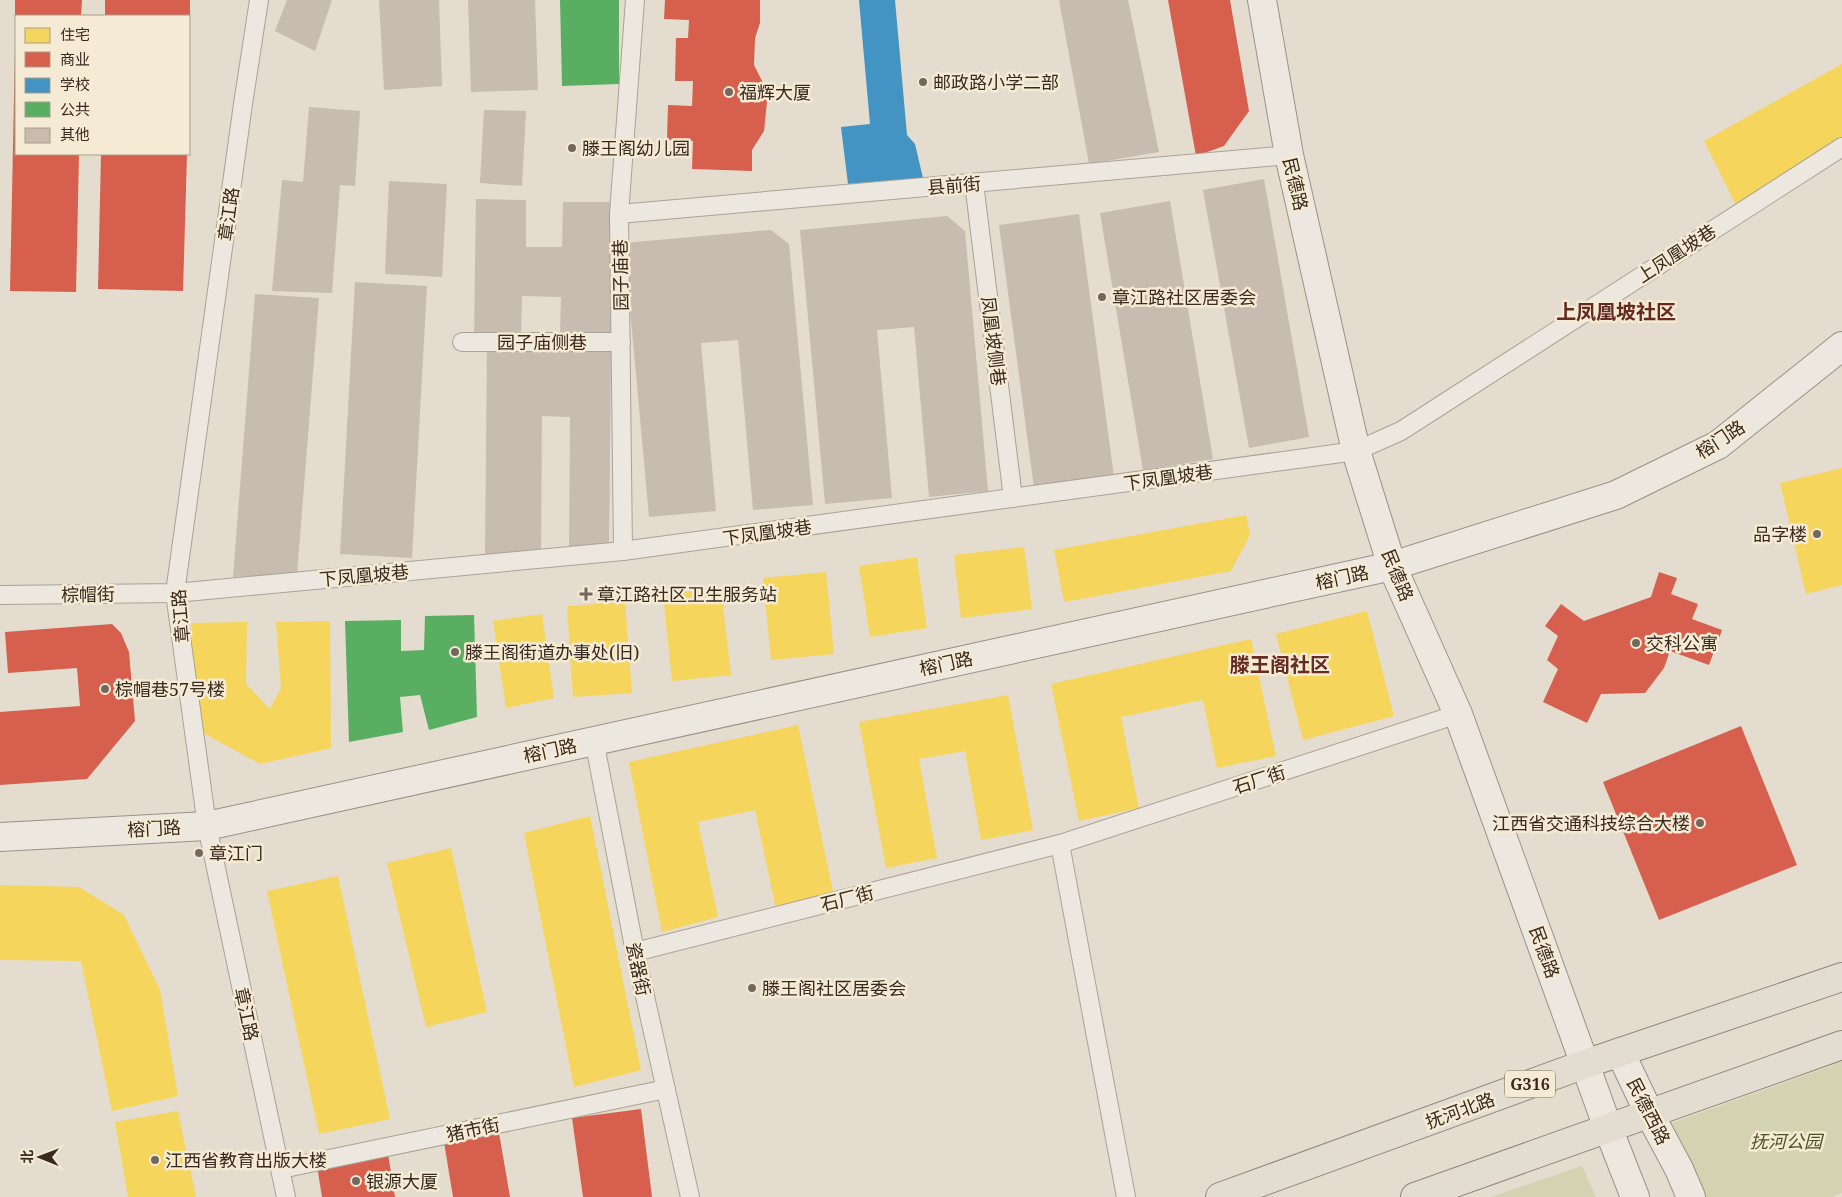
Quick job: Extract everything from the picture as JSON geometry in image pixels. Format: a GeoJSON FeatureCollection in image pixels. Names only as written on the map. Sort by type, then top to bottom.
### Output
{"type":"FeatureCollection","features":[{"type":"Feature","properties":{"kind":"main road","name":"抚河北路"},"geometry":{"type":"LineString","coordinates":[[1220,1197],[1585,1064],[1842,977]]}},
{"type":"Feature","properties":{"kind":"main road"},"geometry":{"type":"LineString","coordinates":[[1415,1197],[1842,1045]]}},
{"type":"Feature","properties":{"kind":"street","name":"民德路"},"geometry":{"type":"LineString","coordinates":[[1262,0],[1289,155],[1356,451],[1392,566],[1458,714],[1608,1128]]}},
{"type":"Feature","properties":{"kind":"street","name":"榕门路"},"geometry":{"type":"LineString","coordinates":[[0,836],[207,826],[1392,566],[1616,495],[1633,487],[1718,445],[1842,346]]}},
{"type":"Feature","properties":{"kind":"street","name":"民德西路"},"geometry":{"type":"LineString","coordinates":[[1620,1052],[1692,1197]]}},
{"type":"Feature","properties":{"kind":"street"},"geometry":{"type":"LineString","coordinates":[[1608,1128],[1634,1192]]}},
{"type":"Feature","properties":{"kind":"lane","name":"章江路"},"geometry":{"type":"LineString","coordinates":[[259,0],[175,593],[207,826],[286,1197]]}},
{"type":"Feature","properties":{"kind":"lane","name":"园子庙巷"},"geometry":{"type":"LineString","coordinates":[[623,551],[619,214],[635,0]]}},
{"type":"Feature","properties":{"kind":"lane","name":"上凤凰坡巷"},"geometry":{"type":"LineString","coordinates":[[1356,451],[1401,431],[1842,147]]}},
{"type":"Feature","properties":{"kind":"lane","name":"县前街"},"geometry":{"type":"LineString","coordinates":[[619,214],[1289,155]]}},
{"type":"Feature","properties":{"kind":"lane","name":"凤凰坡侧巷"},"geometry":{"type":"LineString","coordinates":[[974,183],[1013,498]]}},
{"type":"Feature","properties":{"kind":"lane","name":"园子庙侧巷"},"geometry":{"type":"LineString","coordinates":[[462,342],[621,342]]}},
{"type":"Feature","properties":{"kind":"lane","name":"下凤凰坡巷"},"geometry":{"type":"LineString","coordinates":[[175,593],[623,551],[1356,451]]}},
{"type":"Feature","properties":{"kind":"lane","name":"棕帽街"},"geometry":{"type":"LineString","coordinates":[[0,595],[175,593]]}},
{"type":"Feature","properties":{"kind":"lane","name":"石厂街"},"geometry":{"type":"LineString","coordinates":[[635,952],[1060,844],[1458,714]]}},
{"type":"Feature","properties":{"kind":"lane","name":"瓷器街"},"geometry":{"type":"LineString","coordinates":[[594,740],[635,952],[690,1197]]}},
{"type":"Feature","properties":{"kind":"lane"},"geometry":{"type":"LineString","coordinates":[[1060,844],[1126,1197]]}},
{"type":"Feature","properties":{"kind":"lane","name":"猪市街"},"geometry":{"type":"LineString","coordinates":[[280,1169],[666,1089]]}},
{"type":"Feature","properties":{"kind":"green space","name":"抚河公园"},"geometry":{"type":"Polygon","coordinates":[[[1842,1062],[1842,1193],[1832,1197],[1703,1197],[1669,1124],[1842,1062]]]}},
{"type":"Feature","properties":{"kind":"green space"},"geometry":{"type":"Polygon","coordinates":[[[1582,1166],[1596,1197],[1491,1197],[1582,1166]]]}},
{"type":"Feature","properties":{"kind":"building: 住宅"},"geometry":{"type":"Polygon","coordinates":[[[1842,64],[1842,138],[1736,205],[1704,141],[1842,64]]]}},
{"type":"Feature","properties":{"kind":"building: 住宅","name":"品字楼"},"geometry":{"type":"Polygon","coordinates":[[[1842,468],[1842,585],[1806,594],[1780,483],[1842,468]]]}},
{"type":"Feature","properties":{"kind":"building: 住宅"},"geometry":{"type":"Polygon","coordinates":[[[1246,515],[1250,535],[1231,571],[1064,602],[1054,550],[1246,515]]]}},
{"type":"Feature","properties":{"kind":"building: 住宅"},"geometry":{"type":"Polygon","coordinates":[[[1024,547],[1032,609],[961,618],[954,555],[1024,547]]]}},
{"type":"Feature","properties":{"kind":"building: 住宅"},"geometry":{"type":"Polygon","coordinates":[[[917,557],[927,628],[870,637],[859,566],[917,557]]]}},
{"type":"Feature","properties":{"kind":"building: 住宅"},"geometry":{"type":"Polygon","coordinates":[[[826,572],[834,654],[771,660],[763,578],[826,572]]]}},
{"type":"Feature","properties":{"kind":"building: 住宅"},"geometry":{"type":"Polygon","coordinates":[[[721,588],[731,675],[672,681],[663,594],[721,588]]]}},
{"type":"Feature","properties":{"kind":"building: 住宅"},"geometry":{"type":"Polygon","coordinates":[[[625,602],[632,693],[573,697],[567,606],[625,602]]]}},
{"type":"Feature","properties":{"kind":"building: 住宅"},"geometry":{"type":"Polygon","coordinates":[[[1367,611],[1394,716],[1303,740],[1276,634],[1367,611]]]}},
{"type":"Feature","properties":{"kind":"building: 住宅"},"geometry":{"type":"Polygon","coordinates":[[[542,614],[554,698],[506,708],[493,621],[542,614]]]}},
{"type":"Feature","properties":{"kind":"building: 住宅"},"geometry":{"type":"Polygon","coordinates":[[[330,621],[331,748],[260,764],[194,728],[191,623],[247,622],[246,684],[270,709],[281,688],[276,622],[330,621]]]}},
{"type":"Feature","properties":{"kind":"building: 住宅"},"geometry":{"type":"Polygon","coordinates":[[[1251,639],[1276,756],[1217,768],[1203,700],[1121,717],[1139,808],[1079,821],[1051,684],[1251,639]]]}},
{"type":"Feature","properties":{"kind":"building: 住宅"},"geometry":{"type":"Polygon","coordinates":[[[1008,695],[1033,830],[981,840],[965,751],[919,759],[937,858],[886,868],[859,722],[1008,695]]]}},
{"type":"Feature","properties":{"kind":"building: 住宅"},"geometry":{"type":"Polygon","coordinates":[[[798,725],[834,896],[776,909],[755,810],[698,822],[718,917],[662,932],[629,762],[798,725]]]}},
{"type":"Feature","properties":{"kind":"building: 住宅"},"geometry":{"type":"Polygon","coordinates":[[[590,816],[641,1070],[574,1087],[524,833],[590,816]]]}},
{"type":"Feature","properties":{"kind":"building: 住宅"},"geometry":{"type":"Polygon","coordinates":[[[451,848],[487,1012],[426,1027],[387,863],[451,848]]]}},
{"type":"Feature","properties":{"kind":"building: 住宅"},"geometry":{"type":"Polygon","coordinates":[[[338,876],[390,1119],[319,1134],[267,891],[338,876]]]}},
{"type":"Feature","properties":{"kind":"building: 住宅"},"geometry":{"type":"Polygon","coordinates":[[[0,885],[79,887],[124,915],[160,990],[178,1096],[112,1111],[81,961],[0,960],[0,885]]]}},
{"type":"Feature","properties":{"kind":"building: 住宅","name":"江西省教育出版大楼"},"geometry":{"type":"Polygon","coordinates":[[[178,1111],[196,1197],[128,1197],[115,1122],[178,1111]]]}},
{"type":"Feature","properties":{"kind":"building: 商业"},"geometry":{"type":"Polygon","coordinates":[[[15,0],[82,0],[81,15],[15,15],[15,0]]]}},
{"type":"Feature","properties":{"kind":"building: 商业"},"geometry":{"type":"Polygon","coordinates":[[[105,0],[190,0],[190,15],[105,15],[105,0]]]}},
{"type":"Feature","properties":{"kind":"building: 商业","name":"福辉大厦"},"geometry":{"type":"Polygon","coordinates":[[[665,0],[760,0],[760,23],[755,38],[754,65],[762,81],[767,102],[764,131],[752,150],[752,171],[692,169],[693,141],[667,140],[668,105],[692,106],[693,81],[675,81],[676,38],[688,38],[689,20],[664,19],[665,0]]]}},
{"type":"Feature","properties":{"kind":"building: 商业"},"geometry":{"type":"Polygon","coordinates":[[[1168,0],[1230,0],[1249,111],[1224,146],[1196,156],[1168,0]]]}},
{"type":"Feature","properties":{"kind":"building: 商业"},"geometry":{"type":"Polygon","coordinates":[[[15,48],[15,155],[79,155],[76,292],[10,291],[15,48]]]}},
{"type":"Feature","properties":{"kind":"building: 商业"},"geometry":{"type":"Polygon","coordinates":[[[101,155],[187,155],[183,291],[98,289],[101,155]]]}},
{"type":"Feature","properties":{"kind":"building: 商业","name":"交科公寓"},"geometry":{"type":"Polygon","coordinates":[[[1659,572],[1677,578],[1671,594],[1698,604],[1692,619],[1722,630],[1709,665],[1670,651],[1664,668],[1645,693],[1601,694],[1587,723],[1543,702],[1558,669],[1547,660],[1558,636],[1545,626],[1561,604],[1584,621],[1651,597],[1659,572]]]}},
{"type":"Feature","properties":{"kind":"building: 商业","name":"棕帽巷57号楼"},"geometry":{"type":"Polygon","coordinates":[[[112,624],[121,633],[129,652],[135,721],[87,779],[0,785],[0,712],[80,706],[77,668],[8,673],[5,632],[112,624]]]}},
{"type":"Feature","properties":{"kind":"building: 商业","name":"江西省交通科技综合大楼"},"geometry":{"type":"Polygon","coordinates":[[[1741,726],[1797,865],[1659,920],[1603,782],[1741,726]]]}},
{"type":"Feature","properties":{"kind":"building: 商业"},"geometry":{"type":"Polygon","coordinates":[[[641,1109],[652,1197],[583,1197],[572,1118],[641,1109]]]}},
{"type":"Feature","properties":{"kind":"building: 商业"},"geometry":{"type":"Polygon","coordinates":[[[499,1133],[510,1197],[453,1197],[444,1142],[499,1133]]]}},
{"type":"Feature","properties":{"kind":"building: 商业","name":"银源大厦"},"geometry":{"type":"Polygon","coordinates":[[[388,1154],[395,1197],[322,1197],[317,1166],[388,1154]]]}},
{"type":"Feature","properties":{"kind":"building: 学校"},"geometry":{"type":"Polygon","coordinates":[[[859,0],[895,0],[907,135],[915,144],[923,178],[848,184],[841,127],[870,124],[859,0]]]}},
{"type":"Feature","properties":{"kind":"building: 公共"},"geometry":{"type":"Polygon","coordinates":[[[560,0],[619,0],[619,84],[562,86],[560,0]]]}},
{"type":"Feature","properties":{"kind":"building: 公共"},"geometry":{"type":"Polygon","coordinates":[[[474,615],[477,717],[429,730],[420,695],[400,697],[403,732],[349,742],[345,621],[401,620],[401,651],[424,650],[425,616],[474,615]]]}},
{"type":"Feature","properties":{"kind":"building: 其他"},"geometry":{"type":"Polygon","coordinates":[[[287,0],[332,0],[315,51],[275,31],[287,0]]]}},
{"type":"Feature","properties":{"kind":"building: 其他"},"geometry":{"type":"Polygon","coordinates":[[[379,0],[439,0],[442,86],[384,90],[379,0]]]}},
{"type":"Feature","properties":{"kind":"building: 其他"},"geometry":{"type":"Polygon","coordinates":[[[468,0],[535,0],[538,90],[471,92],[468,0]]]}},
{"type":"Feature","properties":{"kind":"building: 其他"},"geometry":{"type":"Polygon","coordinates":[[[1059,0],[1128,0],[1159,152],[1089,164],[1059,0]]]}},
{"type":"Feature","properties":{"kind":"building: 其他"},"geometry":{"type":"Polygon","coordinates":[[[309,107],[360,111],[355,186],[340,185],[332,293],[272,291],[282,180],[303,182],[309,107]]]}},
{"type":"Feature","properties":{"kind":"building: 其他"},"geometry":{"type":"Polygon","coordinates":[[[484,110],[526,111],[522,186],[480,183],[484,110]]]}},
{"type":"Feature","properties":{"kind":"building: 其他"},"geometry":{"type":"Polygon","coordinates":[[[1264,179],[1309,437],[1249,448],[1203,190],[1264,179]]]}},
{"type":"Feature","properties":{"kind":"building: 其他"},"geometry":{"type":"Polygon","coordinates":[[[389,181],[447,184],[442,277],[385,274],[389,181]]]}},
{"type":"Feature","properties":{"kind":"building: 其他"},"geometry":{"type":"Polygon","coordinates":[[[476,199],[526,200],[526,247],[562,247],[563,202],[613,202],[611,336],[560,335],[561,297],[522,296],[521,337],[474,336],[476,199]]]}},
{"type":"Feature","properties":{"kind":"building: 其他"},"geometry":{"type":"Polygon","coordinates":[[[1170,201],[1213,459],[1143,470],[1100,213],[1170,201]]]}},
{"type":"Feature","properties":{"kind":"building: 其他"},"geometry":{"type":"Polygon","coordinates":[[[1079,214],[1114,477],[1034,488],[999,225],[1079,214]]]}},
{"type":"Feature","properties":{"kind":"building: 其他"},"geometry":{"type":"Polygon","coordinates":[[[947,216],[965,231],[988,491],[929,497],[914,327],[877,330],[892,498],[825,504],[800,230],[947,216]]]}},
{"type":"Feature","properties":{"kind":"building: 其他"},"geometry":{"type":"Polygon","coordinates":[[[771,230],[789,244],[813,505],[753,510],[738,340],[701,343],[716,511],[649,517],[624,243],[771,230]]]}},
{"type":"Feature","properties":{"kind":"building: 其他"},"geometry":{"type":"Polygon","coordinates":[[[355,282],[427,286],[412,558],[340,554],[355,282]]]}},
{"type":"Feature","properties":{"kind":"building: 其他"},"geometry":{"type":"Polygon","coordinates":[[[255,294],[319,298],[297,574],[233,577],[255,294]]]}},
{"type":"Feature","properties":{"kind":"building: 其他"},"geometry":{"type":"Polygon","coordinates":[[[487,345],[611,346],[609,552],[569,551],[570,417],[542,416],[541,556],[485,555],[487,345]]]}},
{"type":"Feature","properties":{"kind":"place","name":"邮政路小学二部"},"geometry":{"type":"Point","coordinates":[923,82]}},
{"type":"Feature","properties":{"kind":"place","name":"福辉大厦"},"geometry":{"type":"Point","coordinates":[729,92]}},
{"type":"Feature","properties":{"kind":"place","name":"滕王阁幼儿园"},"geometry":{"type":"Point","coordinates":[572,148]}},
{"type":"Feature","properties":{"kind":"place","name":"章江路社区居委会"},"geometry":{"type":"Point","coordinates":[1102,297]}},
{"type":"Feature","properties":{"kind":"place","name":"品字楼"},"geometry":{"type":"Point","coordinates":[1817,534]}},
{"type":"Feature","properties":{"kind":"place","name":"章江路社区卫生服务站"},"geometry":{"type":"Point","coordinates":[586,594]}},
{"type":"Feature","properties":{"kind":"place","name":"交科公寓"},"geometry":{"type":"Point","coordinates":[1636,643]}},
{"type":"Feature","properties":{"kind":"place","name":"滕王阁街道办事处(旧)"},"geometry":{"type":"Point","coordinates":[455,652]}},
{"type":"Feature","properties":{"kind":"place","name":"棕帽巷57号楼"},"geometry":{"type":"Point","coordinates":[105,689]}},
{"type":"Feature","properties":{"kind":"place","name":"江西省交通科技综合大楼"},"geometry":{"type":"Point","coordinates":[1700,823]}},
{"type":"Feature","properties":{"kind":"place","name":"章江门"},"geometry":{"type":"Point","coordinates":[199,853]}},
{"type":"Feature","properties":{"kind":"place","name":"滕王阁社区居委会"},"geometry":{"type":"Point","coordinates":[752,988]}},
{"type":"Feature","properties":{"kind":"place","name":"江西省教育出版大楼"},"geometry":{"type":"Point","coordinates":[155,1160]}},
{"type":"Feature","properties":{"kind":"place","name":"银源大厦"},"geometry":{"type":"Point","coordinates":[356,1181]}},
{"type":"Feature","properties":{"kind":"district","name":"上凤凰坡社区"},"geometry":{"type":"Point","coordinates":[1616,311]}},
{"type":"Feature","properties":{"kind":"district","name":"滕王阁社区"},"geometry":{"type":"Point","coordinates":[1280,664]}}]}
